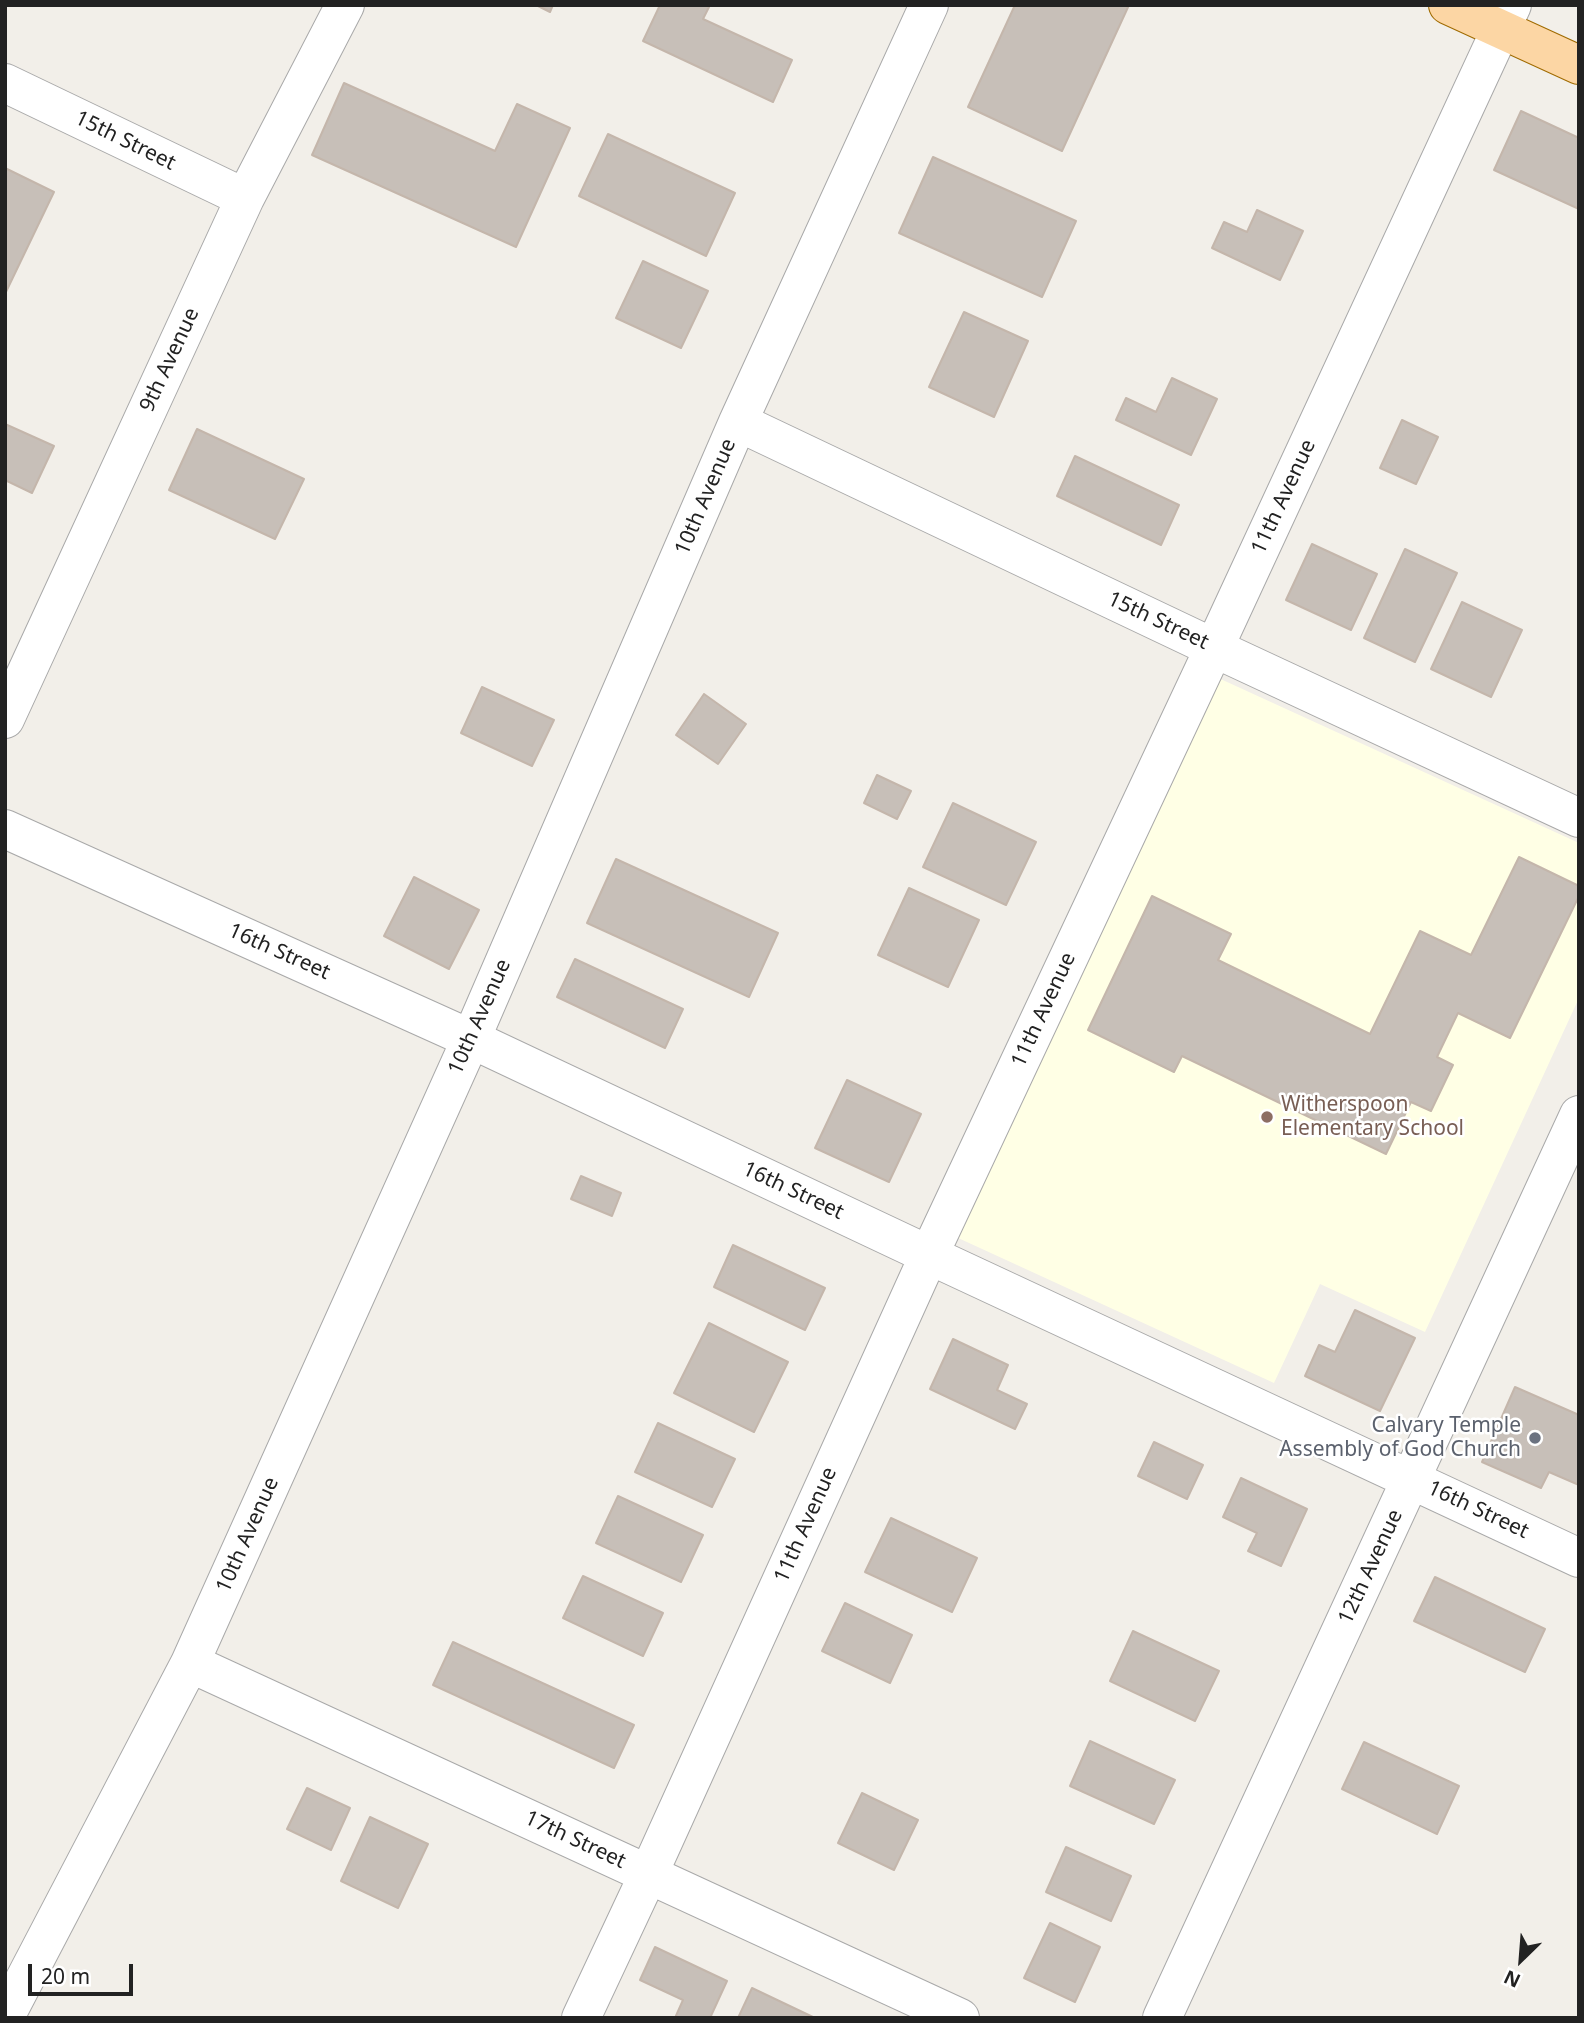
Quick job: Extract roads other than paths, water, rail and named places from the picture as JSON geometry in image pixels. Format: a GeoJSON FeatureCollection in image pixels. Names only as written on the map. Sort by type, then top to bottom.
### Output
{"type":"FeatureCollection","features":[{"type":"Feature","properties":{"kind":"main road"},"geometry":{"type":"LineString","coordinates":[[1448,5],[1506,17],[1579,65]]}},
{"type":"Feature","properties":{"kind":"street","name":"9th Avenue"},"geometry":{"type":"LineString","coordinates":[[5,719],[245,198],[345,5]]}},
{"type":"Feature","properties":{"kind":"street","name":"10th Avenue"},"geometry":{"type":"LineString","coordinates":[[5,2017],[190,1663],[471,1039],[738,422],[929,5]]}},
{"type":"Feature","properties":{"kind":"street","name":"11th Avenue"},"geometry":{"type":"LineString","coordinates":[[581,2018],[929,1255],[1506,17]]}},
{"type":"Feature","properties":{"kind":"street","name":"15th Street"},"geometry":{"type":"LineString","coordinates":[[5,83],[245,198]]}},
{"type":"Feature","properties":{"kind":"street","name":"15th Street"},"geometry":{"type":"LineString","coordinates":[[738,422],[1579,818]]}},
{"type":"Feature","properties":{"kind":"street","name":"16th Street"},"geometry":{"type":"LineString","coordinates":[[5,829],[471,1039],[1579,1558]]}},
{"type":"Feature","properties":{"kind":"street","name":"12th Avenue"},"geometry":{"type":"LineString","coordinates":[[1162,2018],[1579,1115]]}},
{"type":"Feature","properties":{"kind":"street","name":"17th Street"},"geometry":{"type":"LineString","coordinates":[[190,1663],[960,2018]]}},
{"type":"Feature","properties":{"kind":"place","name":"Witherspoon Elementary School"},"geometry":{"type":"Point","coordinates":[1267,1117]}},
{"type":"Feature","properties":{"kind":"place","name":"Calvary Temple Assembly of God Church"},"geometry":{"type":"Point","coordinates":[1535,1438]}}]}
